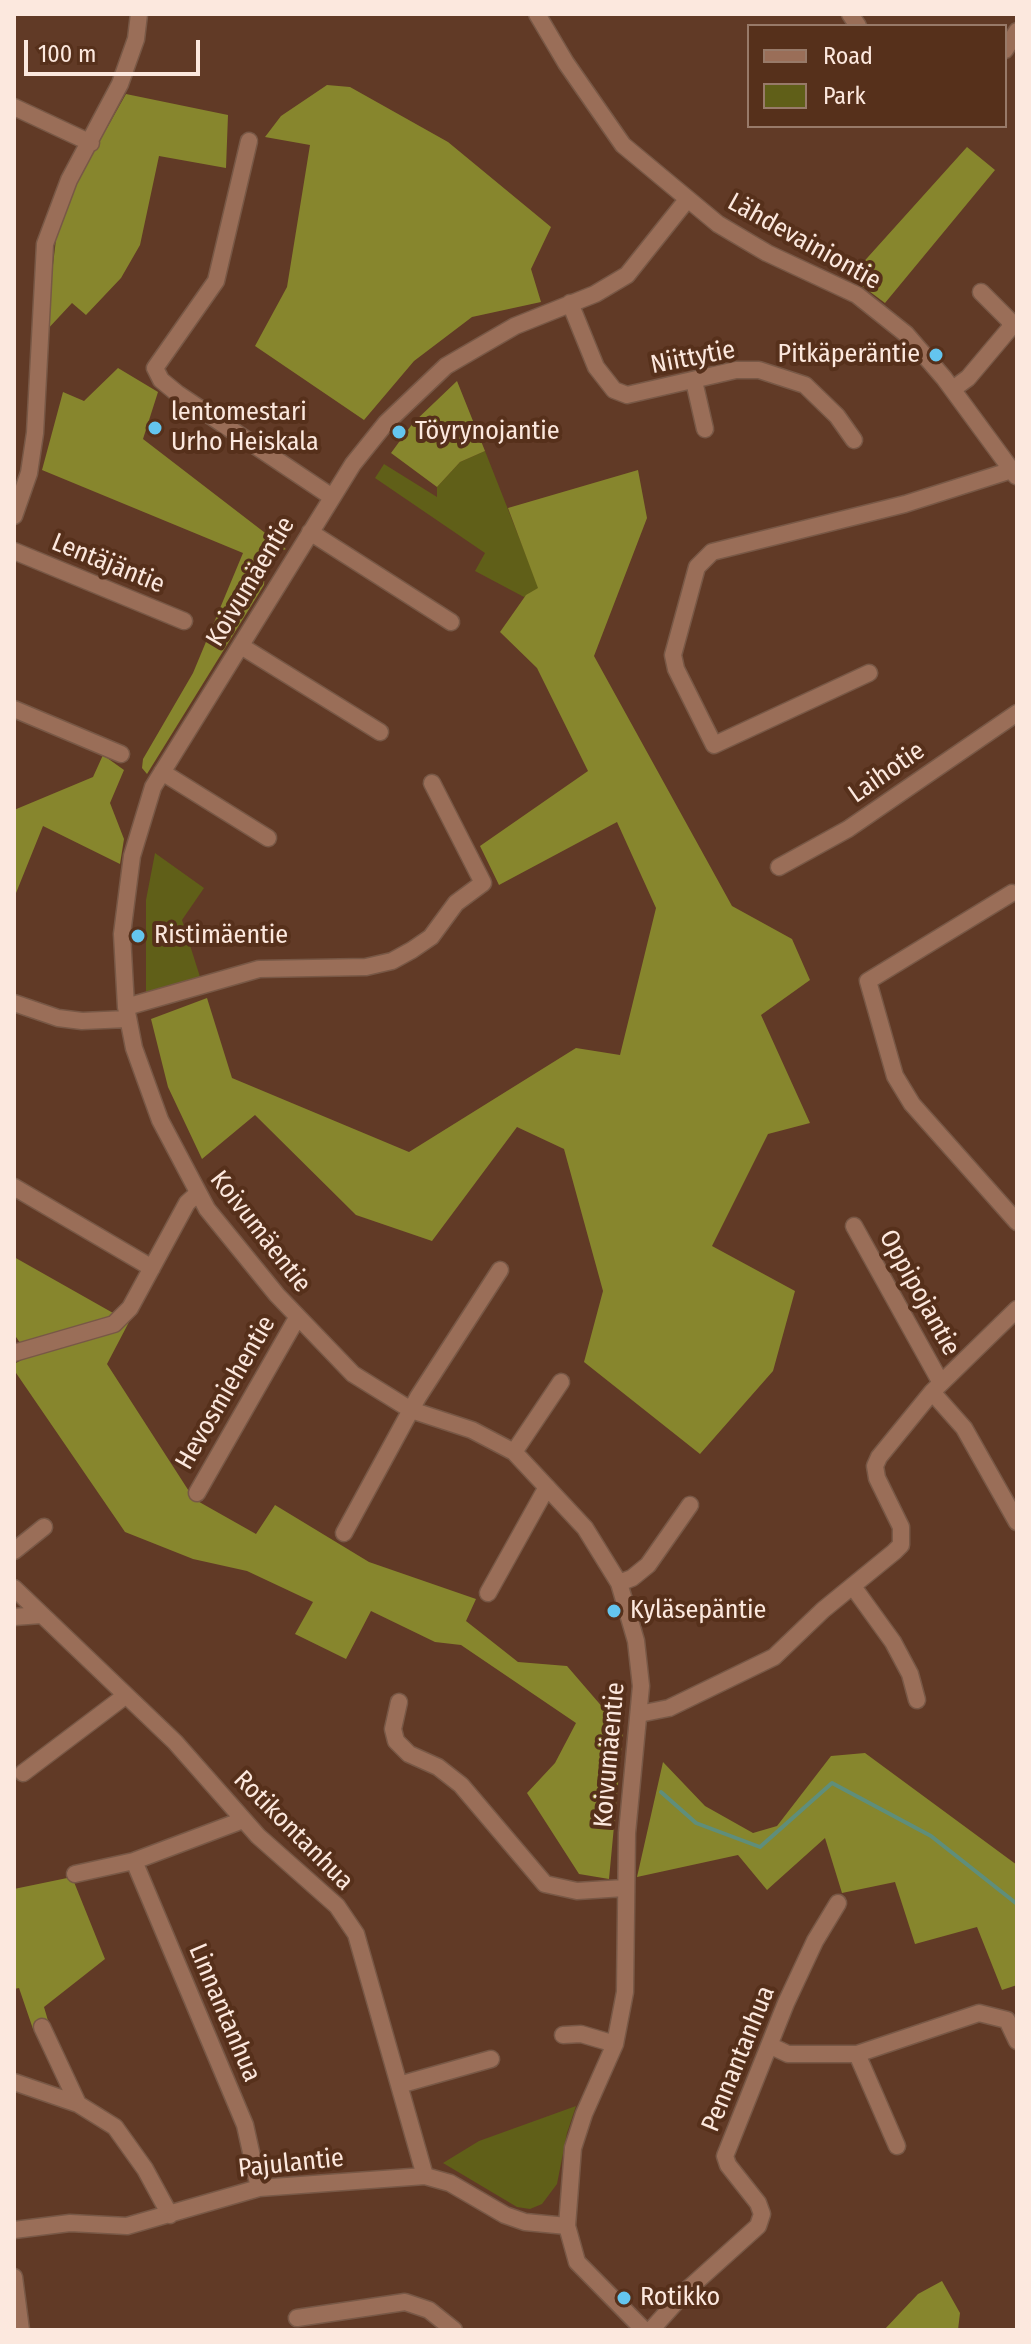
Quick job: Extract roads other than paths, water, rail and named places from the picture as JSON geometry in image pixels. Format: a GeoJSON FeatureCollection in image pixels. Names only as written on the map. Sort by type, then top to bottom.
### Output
{"type":"FeatureCollection","features":[{"type":"Feature","properties":{"kind":"street"},"geometry":{"type":"LineString","coordinates":[[14,516],[29,473],[35,433],[38,325],[45,244],[69,180],[120,84],[136,39],[139,14]]}},
{"type":"Feature","properties":{"kind":"street","name":"Lähdevainiontie"},"geometry":{"type":"LineString","coordinates":[[537,14],[604,122],[623,145],[686,201],[767,253],[857,295],[906,334],[953,389],[1014,474]]}},
{"type":"Feature","properties":{"kind":"street"},"geometry":{"type":"LineString","coordinates":[[14,107],[91,143]]}},
{"type":"Feature","properties":{"kind":"street"},"geometry":{"type":"LineString","coordinates":[[249,141],[216,281],[155,368],[161,380],[178,394],[332,497]]}},
{"type":"Feature","properties":{"kind":"street","name":"Koivumäentie"},"geometry":{"type":"LineString","coordinates":[[643,2329],[577,2262],[567,2226],[573,2148],[584,2114],[615,2044],[625,1992],[624,1888],[641,1668],[619,1583],[585,1528],[514,1452],[472,1430],[411,1410],[353,1374],[297,1318],[197,1194],[160,1120],[126,1013],[122,934],[125,891],[144,809],[162,772],[332,497],[386,423],[446,366],[515,326],[610,287],[627,275],[686,201]]}},
{"type":"Feature","properties":{"kind":"street"},"geometry":{"type":"LineString","coordinates":[[953,389],[968,378],[1011,327],[1009,320],[981,292]]}},
{"type":"Feature","properties":{"kind":"street","name":"Niittytie"},"geometry":{"type":"LineString","coordinates":[[570,303],[596,367],[614,390],[627,395],[736,370],[784,376],[805,385],[821,399],[854,440]]}},
{"type":"Feature","properties":{"kind":"street"},"geometry":{"type":"LineString","coordinates":[[694,381],[705,429]]}},
{"type":"Feature","properties":{"kind":"street"},"geometry":{"type":"LineString","coordinates":[[869,673],[714,745],[676,669],[673,655],[697,567],[712,552],[1014,474]]}},
{"type":"Feature","properties":{"kind":"street"},"geometry":{"type":"LineString","coordinates":[[310,532],[451,622]]}},
{"type":"Feature","properties":{"kind":"street","name":"Lentäjäntie"},"geometry":{"type":"LineString","coordinates":[[14,551],[184,621]]}},
{"type":"Feature","properties":{"kind":"street"},"geometry":{"type":"LineString","coordinates":[[241,646],[380,732]]}},
{"type":"Feature","properties":{"kind":"street"},"geometry":{"type":"LineString","coordinates":[[14,709],[121,754]]}},
{"type":"Feature","properties":{"kind":"street","name":"Laihotie"},"geometry":{"type":"LineString","coordinates":[[779,867],[848,829],[1017,713]]}},
{"type":"Feature","properties":{"kind":"street"},"geometry":{"type":"LineString","coordinates":[[162,772],[268,838]]}},
{"type":"Feature","properties":{"kind":"street"},"geometry":{"type":"LineString","coordinates":[[14,1003],[58,1018],[82,1021],[126,1013],[259,969],[366,967],[392,961],[431,937],[456,903],[483,883],[432,783]]}},
{"type":"Feature","properties":{"kind":"street"},"geometry":{"type":"LineString","coordinates":[[1012,893],[868,981],[901,1085],[912,1104],[1017,1222]]}},
{"type":"Feature","properties":{"kind":"street"},"geometry":{"type":"LineString","coordinates":[[14,1187],[152,1268]]}},
{"type":"Feature","properties":{"kind":"street"},"geometry":{"type":"LineString","coordinates":[[14,1353],[114,1324],[130,1308],[187,1203],[197,1194]]}},
{"type":"Feature","properties":{"kind":"street","name":"Oppipojantie"},"geometry":{"type":"LineString","coordinates":[[854,1226],[936,1388],[964,1428],[1017,1522]]}},
{"type":"Feature","properties":{"kind":"street"},"geometry":{"type":"LineString","coordinates":[[344,1533],[411,1410],[500,1270]]}},
{"type":"Feature","properties":{"kind":"street"},"geometry":{"type":"LineString","coordinates":[[639,1714],[669,1708],[774,1657],[823,1610],[854,1588],[901,1545],[901,1527],[877,1478],[875,1466],[879,1457],[936,1388],[1017,1309]]}},
{"type":"Feature","properties":{"kind":"street","name":"Hevosmiehentie"},"geometry":{"type":"LineString","coordinates":[[197,1493],[297,1318]]}},
{"type":"Feature","properties":{"kind":"street"},"geometry":{"type":"LineString","coordinates":[[514,1452],[561,1382]]}},
{"type":"Feature","properties":{"kind":"street"},"geometry":{"type":"LineString","coordinates":[[488,1593],[547,1487]]}},
{"type":"Feature","properties":{"kind":"street"},"geometry":{"type":"LineString","coordinates":[[619,1583],[632,1578],[648,1565],[690,1505]]}},
{"type":"Feature","properties":{"kind":"street"},"geometry":{"type":"LineString","coordinates":[[14,1551],[44,1527]]}},
{"type":"Feature","properties":{"kind":"street","name":"Rotikontanhua"},"geometry":{"type":"LineString","coordinates":[[14,1588],[175,1742],[243,1820],[328,1898],[356,1934],[425,2176]]}},
{"type":"Feature","properties":{"kind":"street"},"geometry":{"type":"LineString","coordinates":[[854,1588],[893,1642],[910,1674],[917,1700]]}},
{"type":"Feature","properties":{"kind":"street"},"geometry":{"type":"LineString","coordinates":[[14,1617],[41,1615]]}},
{"type":"Feature","properties":{"kind":"street"},"geometry":{"type":"LineString","coordinates":[[23,1773],[125,1696]]}},
{"type":"Feature","properties":{"kind":"street"},"geometry":{"type":"LineString","coordinates":[[399,1702],[393,1729],[396,1741],[409,1754],[438,1767],[461,1785],[545,1884],[577,1891],[624,1888]]}},
{"type":"Feature","properties":{"kind":"street"},"geometry":{"type":"LineString","coordinates":[[75,1874],[134,1861],[243,1820]]}},
{"type":"Feature","properties":{"kind":"street","name":"Linnantanhua"},"geometry":{"type":"LineString","coordinates":[[134,1861],[245,2125],[259,2188]]}},
{"type":"Feature","properties":{"kind":"street","name":"Pennantanhua"},"geometry":{"type":"LineString","coordinates":[[643,2329],[758,2226],[762,2214],[758,2203],[728,2165],[725,2156],[815,1941],[838,1903]]}},
{"type":"Feature","properties":{"kind":"street"},"geometry":{"type":"LineString","coordinates":[[771,2046],[788,2054],[857,2054],[979,2013],[1007,2020],[1017,2041]]}},
{"type":"Feature","properties":{"kind":"street"},"geometry":{"type":"LineString","coordinates":[[42,2027],[78,2104]]}},
{"type":"Feature","properties":{"kind":"street"},"geometry":{"type":"LineString","coordinates":[[563,2035],[581,2034],[615,2044]]}},
{"type":"Feature","properties":{"kind":"street"},"geometry":{"type":"LineString","coordinates":[[857,2054],[897,2146]]}},
{"type":"Feature","properties":{"kind":"street"},"geometry":{"type":"LineString","coordinates":[[399,2085],[491,2059]]}},
{"type":"Feature","properties":{"kind":"street"},"geometry":{"type":"LineString","coordinates":[[14,2082],[78,2104],[102,2116],[128,2143],[170,2215]]}},
{"type":"Feature","properties":{"kind":"street","name":"Pajulantie"},"geometry":{"type":"LineString","coordinates":[[14,2230],[70,2223],[127,2226],[259,2188],[425,2176],[450,2183],[515,2219],[567,2226]]}},
{"type":"Feature","properties":{"kind":"street"},"geometry":{"type":"LineString","coordinates":[[14,2277],[21,2330]]}},
{"type":"Feature","properties":{"kind":"street"},"geometry":{"type":"LineString","coordinates":[[297,2318],[405,2302],[429,2310],[454,2330]]}},
{"type":"Feature","properties":{"kind":"waterway"},"geometry":{"type":"LineString","coordinates":[[661,1792],[696,1823],[760,1847],[832,1783],[931,1836],[1017,1904]]}},
{"type":"Feature","properties":{"kind":"place","name":"Pitkäperäntie"},"geometry":{"type":"Point","coordinates":[936,355]}},
{"type":"Feature","properties":{"kind":"place","name":"lentomestari Urho Heiskala"},"geometry":{"type":"Point","coordinates":[155,428]}},
{"type":"Feature","properties":{"kind":"place","name":"Töyrynojantie"},"geometry":{"type":"Point","coordinates":[399,432]}},
{"type":"Feature","properties":{"kind":"place","name":"Ristimäentie"},"geometry":{"type":"Point","coordinates":[138,936]}},
{"type":"Feature","properties":{"kind":"place","name":"Kyläsepäntie"},"geometry":{"type":"Point","coordinates":[614,1611]}},
{"type":"Feature","properties":{"kind":"place","name":"Rotikko"},"geometry":{"type":"Point","coordinates":[624,2298]}}]}
